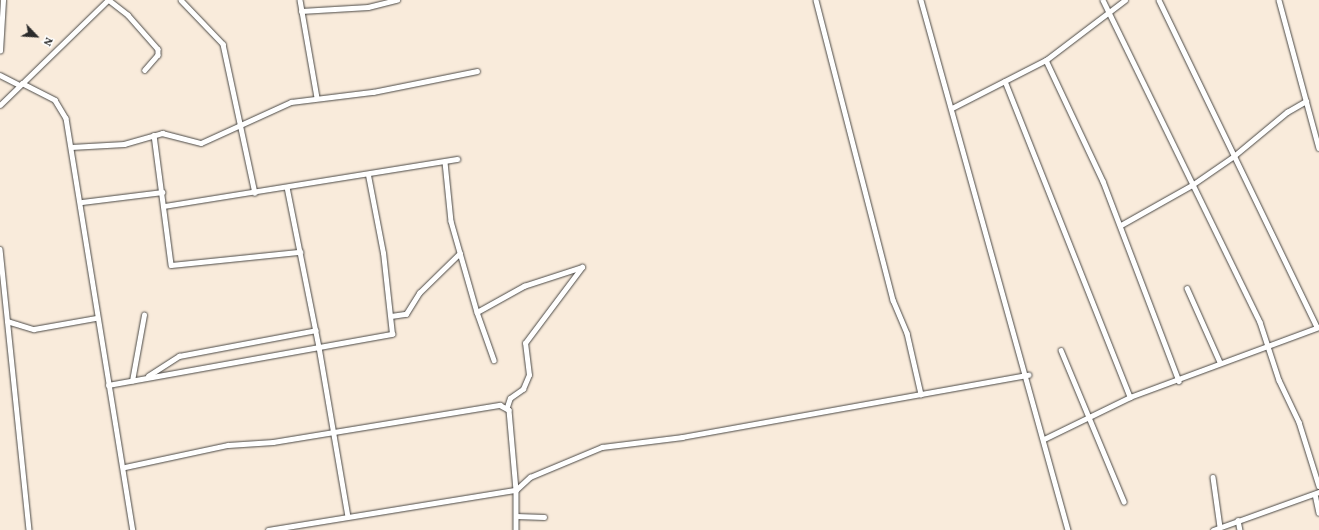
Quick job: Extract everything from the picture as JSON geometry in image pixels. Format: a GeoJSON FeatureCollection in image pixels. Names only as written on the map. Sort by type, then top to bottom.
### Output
{"type":"FeatureCollection","features":[{"type":"Feature","properties":{"kind":"street"},"geometry":{"type":"LineString","coordinates":[[0,51],[3,0]]}},
{"type":"Feature","properties":{"kind":"street"},"geometry":{"type":"LineString","coordinates":[[0,105],[109,0],[158,49],[158,56],[145,70]]}},
{"type":"Feature","properties":{"kind":"street"},"geometry":{"type":"LineString","coordinates":[[181,0],[223,44],[243,123],[255,193]]}},
{"type":"Feature","properties":{"kind":"street"},"geometry":{"type":"LineString","coordinates":[[300,0],[317,97]]}},
{"type":"Feature","properties":{"kind":"street"},"geometry":{"type":"LineString","coordinates":[[302,12],[368,7],[395,0]]}},
{"type":"Feature","properties":{"kind":"street"},"geometry":{"type":"LineString","coordinates":[[816,0],[893,300],[907,333],[922,394]]}},
{"type":"Feature","properties":{"kind":"street"},"geometry":{"type":"LineString","coordinates":[[921,0],[1028,375],[1068,530]]}},
{"type":"Feature","properties":{"kind":"street"},"geometry":{"type":"LineString","coordinates":[[1103,0],[1269,344],[1279,380],[1299,422],[1319,486]]}},
{"type":"Feature","properties":{"kind":"street"},"geometry":{"type":"LineString","coordinates":[[952,108],[1046,60],[1125,0]]}},
{"type":"Feature","properties":{"kind":"street"},"geometry":{"type":"LineString","coordinates":[[1044,439],[1130,397],[1179,381],[1220,362],[1318,327],[1159,0]]}},
{"type":"Feature","properties":{"kind":"street"},"geometry":{"type":"LineString","coordinates":[[1279,0],[1319,148]]}},
{"type":"Feature","properties":{"kind":"street"},"geometry":{"type":"LineString","coordinates":[[1046,60],[1121,225],[1179,381]]}},
{"type":"Feature","properties":{"kind":"street"},"geometry":{"type":"LineString","coordinates":[[71,147],[124,144],[154,135],[170,134],[201,143],[291,102],[317,97],[373,92],[477,70]]}},
{"type":"Feature","properties":{"kind":"street"},"geometry":{"type":"LineString","coordinates":[[0,75],[59,104],[66,118],[82,202],[96,318],[125,467],[133,530]]}},
{"type":"Feature","properties":{"kind":"street"},"geometry":{"type":"LineString","coordinates":[[1005,81],[1130,397]]}},
{"type":"Feature","properties":{"kind":"street"},"geometry":{"type":"LineString","coordinates":[[1121,225],[1192,184],[1234,156],[1287,112],[1306,101]]}},
{"type":"Feature","properties":{"kind":"street"},"geometry":{"type":"LineString","coordinates":[[154,135],[172,265],[300,252]]}},
{"type":"Feature","properties":{"kind":"street"},"geometry":{"type":"LineString","coordinates":[[164,206],[368,175],[457,159]]}},
{"type":"Feature","properties":{"kind":"street"},"geometry":{"type":"LineString","coordinates":[[445,162],[451,218],[477,312],[494,360]]}},
{"type":"Feature","properties":{"kind":"street"},"geometry":{"type":"LineString","coordinates":[[108,385],[320,347],[388,337],[393,330],[368,175]]}},
{"type":"Feature","properties":{"kind":"street"},"geometry":{"type":"LineString","coordinates":[[287,187],[320,347],[348,516]]}},
{"type":"Feature","properties":{"kind":"street"},"geometry":{"type":"LineString","coordinates":[[82,202],[162,192]]}},
{"type":"Feature","properties":{"kind":"street"},"geometry":{"type":"LineString","coordinates":[[0,249],[29,530]]}},
{"type":"Feature","properties":{"kind":"street"},"geometry":{"type":"LineString","coordinates":[[391,316],[406,314],[419,293],[460,253]]}},
{"type":"Feature","properties":{"kind":"street"},"geometry":{"type":"LineString","coordinates":[[477,312],[524,286],[582,267],[525,343],[530,375],[523,389],[510,398],[507,407],[516,490],[516,530]]}},
{"type":"Feature","properties":{"kind":"street"},"geometry":{"type":"LineString","coordinates":[[1187,288],[1220,362]]}},
{"type":"Feature","properties":{"kind":"street"},"geometry":{"type":"LineString","coordinates":[[132,381],[144,315]]}},
{"type":"Feature","properties":{"kind":"street"},"geometry":{"type":"LineString","coordinates":[[7,321],[34,329],[96,318]]}},
{"type":"Feature","properties":{"kind":"street"},"geometry":{"type":"LineString","coordinates":[[147,377],[180,356],[316,330]]}},
{"type":"Feature","properties":{"kind":"street"},"geometry":{"type":"LineString","coordinates":[[1061,350],[1088,418],[1124,501]]}},
{"type":"Feature","properties":{"kind":"street"},"geometry":{"type":"LineString","coordinates":[[268,530],[282,529],[348,516],[516,490],[530,477],[602,446],[682,437],[1028,375]]}},
{"type":"Feature","properties":{"kind":"street"},"geometry":{"type":"LineString","coordinates":[[125,467],[228,445],[274,442],[334,430],[500,405],[507,407]]}},
{"type":"Feature","properties":{"kind":"street"},"geometry":{"type":"LineString","coordinates":[[1213,477],[1220,527]]}},
{"type":"Feature","properties":{"kind":"street"},"geometry":{"type":"LineString","coordinates":[[1213,530],[1317,493],[1319,513]]}},
{"type":"Feature","properties":{"kind":"street"},"geometry":{"type":"LineString","coordinates":[[516,516],[544,517]]}},
{"type":"Feature","properties":{"kind":"street"},"geometry":{"type":"LineString","coordinates":[[1238,520],[1240,530]]}}]}
